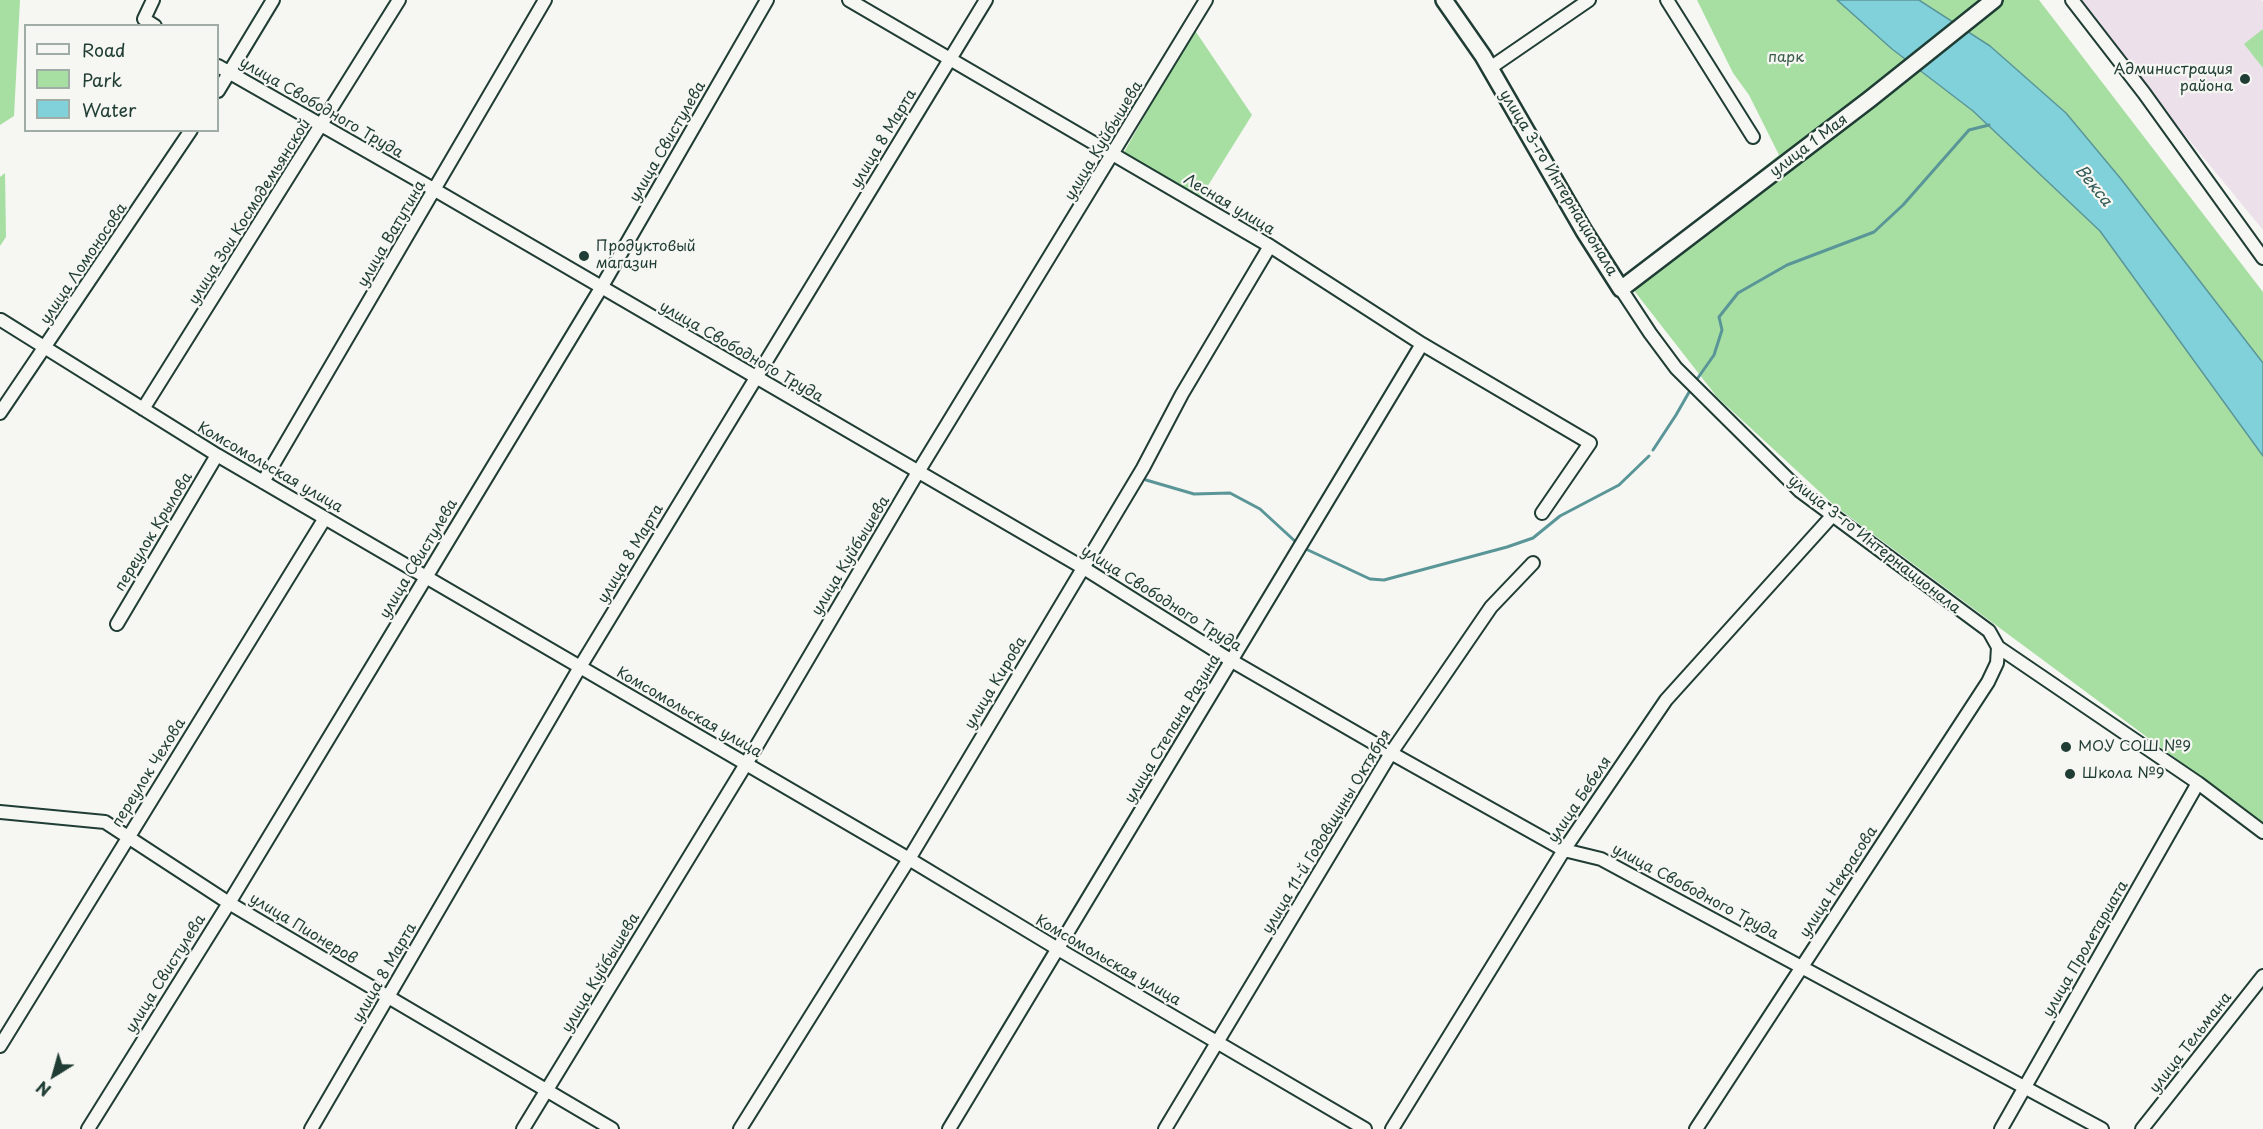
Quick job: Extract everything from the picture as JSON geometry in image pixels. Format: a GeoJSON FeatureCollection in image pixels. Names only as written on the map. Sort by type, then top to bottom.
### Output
{"type":"FeatureCollection","features":[{"type":"Feature","properties":{"kind":"main road","name":"улица 3-го Интернационала"},"geometry":{"type":"LineString","coordinates":[[1444,0],[1490,68],[1584,231],[1621,289]]}},
{"type":"Feature","properties":{"kind":"main road","name":"улица 1 Мая"},"geometry":{"type":"LineString","coordinates":[[1621,289],[1870,99],[1994,0]]}},
{"type":"Feature","properties":{"kind":"street"},"geometry":{"type":"LineString","coordinates":[[149,22],[153,0]]}},
{"type":"Feature","properties":{"kind":"street"},"geometry":{"type":"LineString","coordinates":[[219,89],[273,0]]}},
{"type":"Feature","properties":{"kind":"street","name":"улица Зои Космодемьянской"},"geometry":{"type":"LineString","coordinates":[[143,409],[399,0]]}},
{"type":"Feature","properties":{"kind":"street","name":"улица Ватутина"},"geometry":{"type":"LineString","coordinates":[[263,482],[545,0]]}},
{"type":"Feature","properties":{"kind":"street","name":"улица Свистулева"},"geometry":{"type":"LineString","coordinates":[[88,1129],[229,903],[601,288],[767,0]]}},
{"type":"Feature","properties":{"kind":"street","name":"Лесная улица"},"geometry":{"type":"LineString","coordinates":[[849,0],[1270,246],[1422,344],[1590,442],[1542,513]]}},
{"type":"Feature","properties":{"kind":"street","name":"улица 8 Марта"},"geometry":{"type":"LineString","coordinates":[[311,1129],[580,667],[986,0]]}},
{"type":"Feature","properties":{"kind":"street","name":"улица Куйбышева"},"geometry":{"type":"LineString","coordinates":[[523,1129],[746,764],[918,472],[1206,0]]}},
{"type":"Feature","properties":{"kind":"street"},"geometry":{"type":"LineString","coordinates":[[1490,68],[1589,0]]}},
{"type":"Feature","properties":{"kind":"street"},"geometry":{"type":"LineString","coordinates":[[1667,0],[1753,137]]}},
{"type":"Feature","properties":{"kind":"street"},"geometry":{"type":"LineString","coordinates":[[2072,0],[2144,93],[2263,258]]}},
{"type":"Feature","properties":{"kind":"street","name":"улица Свободного Труда"},"geometry":{"type":"LineString","coordinates":[[219,67],[1082,567],[1232,661],[1391,753],[1564,850],[1601,859],[1802,965],[2102,1129]]}},
{"type":"Feature","properties":{"kind":"street","name":"улица Ломоносова"},"geometry":{"type":"LineString","coordinates":[[0,413],[190,132]]}},
{"type":"Feature","properties":{"kind":"street","name":"улица Кирова"},"geometry":{"type":"LineString","coordinates":[[740,1129],[909,859],[1143,468],[1182,394],[1270,246]]}},
{"type":"Feature","properties":{"kind":"street","name":"улица 3-го Интернационала"},"geometry":{"type":"LineString","coordinates":[[1621,289],[1677,368],[1800,491],[1989,631],[1998,647],[2198,783],[2263,832]]}},
{"type":"Feature","properties":{"kind":"street","name":"Комсомольская улица"},"geometry":{"type":"LineString","coordinates":[[1,320],[217,455],[909,859],[1365,1129]]}},
{"type":"Feature","properties":{"kind":"street","name":"улица Степана Разина"},"geometry":{"type":"LineString","coordinates":[[949,1129],[1422,344]]}},
{"type":"Feature","properties":{"kind":"street","name":"переулок Крылова"},"geometry":{"type":"LineString","coordinates":[[117,624],[217,455]]}},
{"type":"Feature","properties":{"kind":"street","name":"улица Бебеля"},"geometry":{"type":"LineString","coordinates":[[1392,1129],[1564,850],[1666,700],[1832,516]]}},
{"type":"Feature","properties":{"kind":"street","name":"переулок Чехова"},"geometry":{"type":"LineString","coordinates":[[0,1046],[127,836],[325,518]]}},
{"type":"Feature","properties":{"kind":"street","name":"улица 11-й Годовщины Октября"},"geometry":{"type":"LineString","coordinates":[[1165,1129],[1391,753],[1491,608],[1533,563]]}},
{"type":"Feature","properties":{"kind":"street","name":"улица Некрасова"},"geometry":{"type":"LineString","coordinates":[[1696,1129],[1988,682],[1997,663],[1998,647]]}},
{"type":"Feature","properties":{"kind":"street","name":"улица Пролетариата"},"geometry":{"type":"LineString","coordinates":[[2001,1129],[2198,783]]}},
{"type":"Feature","properties":{"kind":"street","name":"улица Пионеров"},"geometry":{"type":"LineString","coordinates":[[0,812],[105,822],[229,903],[612,1129]]}},
{"type":"Feature","properties":{"kind":"street","name":"улица Тельмана"},"geometry":{"type":"LineString","coordinates":[[2142,1129],[2263,976]]}},
{"type":"Feature","properties":{"kind":"shaded area"},"geometry":{"type":"Polygon","coordinates":[[[2074,0],[2261,0],[2263,2],[2263,230],[2074,0]]]}},
{"type":"Feature","properties":{"kind":"green space"},"geometry":{"type":"Polygon","coordinates":[[[0,0],[20,0],[14,116],[0,125],[0,0]]]}},
{"type":"Feature","properties":{"kind":"green space","name":"парк"},"geometry":{"type":"Polygon","coordinates":[[[1697,0],[1837,0],[1892,49],[1973,111],[2100,231],[2263,456],[2263,823],[1835,506],[1717,397],[1625,279],[1779,155],[1749,95],[1733,73],[1697,0]]]}},
{"type":"Feature","properties":{"kind":"green space"},"geometry":{"type":"Polygon","coordinates":[[[1919,0],[2039,0],[2263,292],[2263,363],[2121,179],[2066,113],[1990,46],[1919,0]]]}},
{"type":"Feature","properties":{"kind":"green space"},"geometry":{"type":"Polygon","coordinates":[[[1194,29],[1252,115],[1199,200],[1123,154],[1194,29]]]}},
{"type":"Feature","properties":{"kind":"green space"},"geometry":{"type":"Polygon","coordinates":[[[2263,29],[2263,68],[2244,44],[2263,29]]]}},
{"type":"Feature","properties":{"kind":"green space"},"geometry":{"type":"Polygon","coordinates":[[[5,173],[6,237],[0,246],[0,177],[5,173]]]}},
{"type":"Feature","properties":{"kind":"water","name":"Векса"},"geometry":{"type":"Polygon","coordinates":[[[1837,0],[1919,0],[1990,46],[2066,113],[2121,179],[2263,363],[2263,456],[2100,231],[1973,111],[1892,49],[1837,0]]]}},
{"type":"Feature","properties":{"kind":"waterway"},"geometry":{"type":"LineString","coordinates":[[1695,382],[1714,355],[1722,330],[1719,317],[1738,293],[1787,265],[1874,232],[1903,205],[1969,130],[1989,125]]}},
{"type":"Feature","properties":{"kind":"waterway"},"geometry":{"type":"LineString","coordinates":[[1653,450],[1692,387]]}},
{"type":"Feature","properties":{"kind":"waterway"},"geometry":{"type":"LineString","coordinates":[[1308,550],[1370,579],[1384,580],[1507,547],[1533,538],[1560,516],[1619,485],[1649,456]]}},
{"type":"Feature","properties":{"kind":"waterway"},"geometry":{"type":"LineString","coordinates":[[1146,480],[1194,494],[1230,493],[1260,509],[1297,543]]}},
{"type":"Feature","properties":{"kind":"place","name":"Администрация района"},"geometry":{"type":"Point","coordinates":[2245,79]}},
{"type":"Feature","properties":{"kind":"place","name":"Продуктовый магазин"},"geometry":{"type":"Point","coordinates":[584,256]}},
{"type":"Feature","properties":{"kind":"place","name":"МОУ СОШ №9"},"geometry":{"type":"Point","coordinates":[2066,747]}},
{"type":"Feature","properties":{"kind":"place","name":"Школа №9"},"geometry":{"type":"Point","coordinates":[2070,774]}}]}
